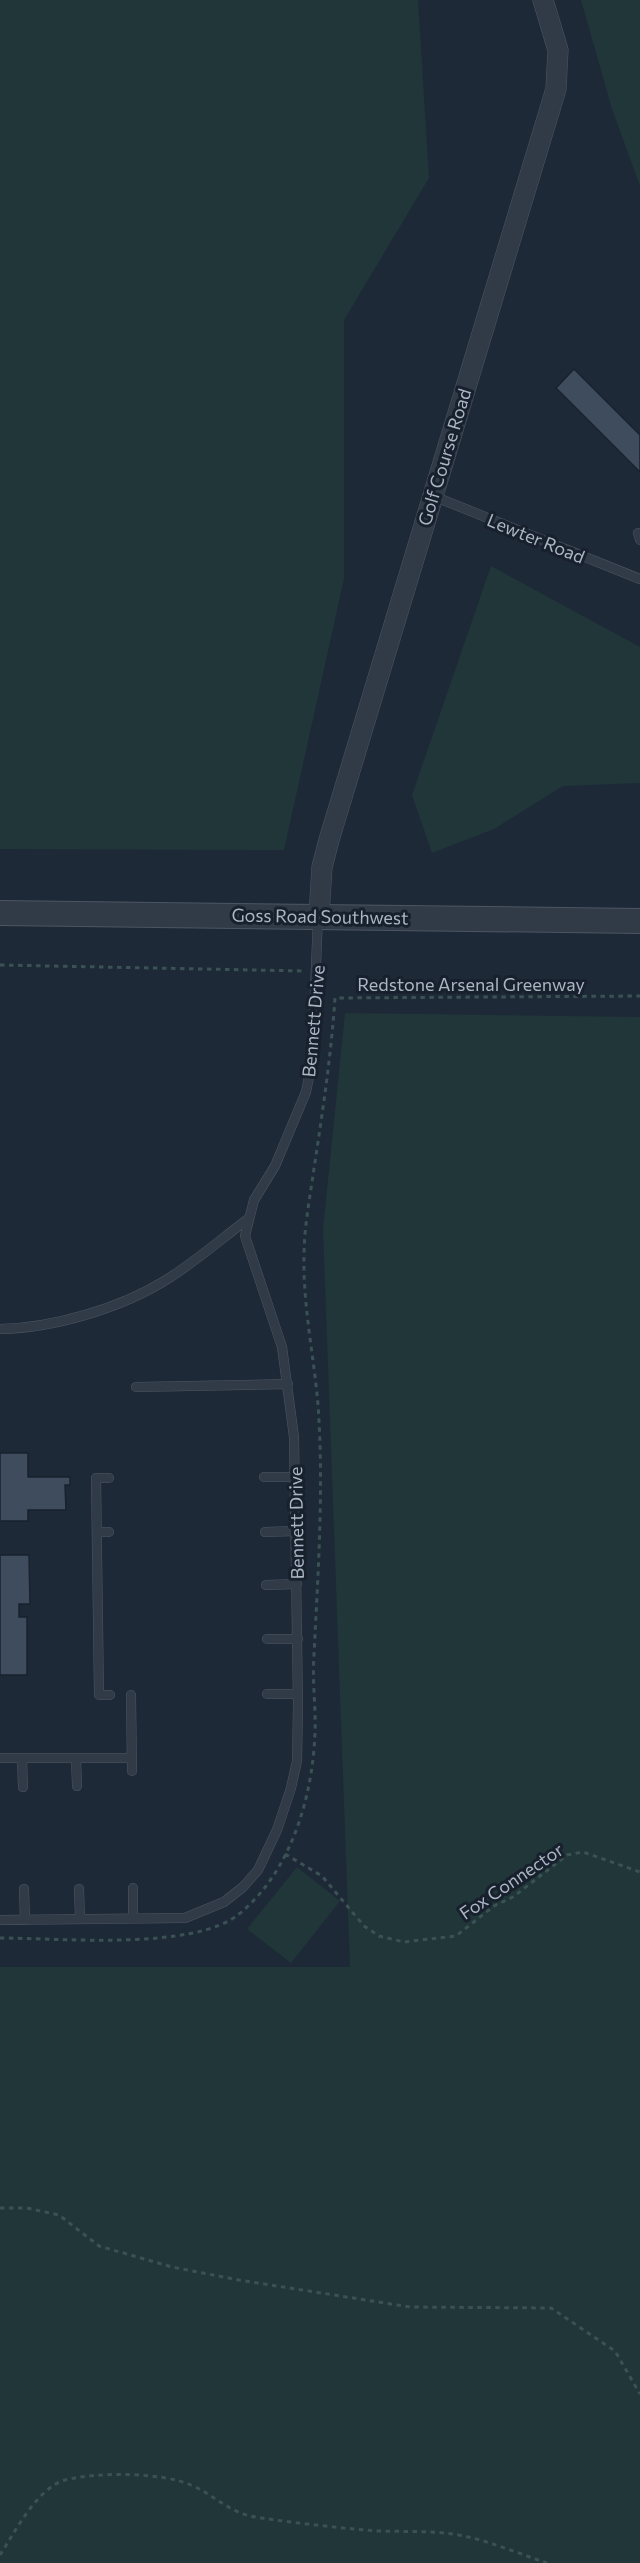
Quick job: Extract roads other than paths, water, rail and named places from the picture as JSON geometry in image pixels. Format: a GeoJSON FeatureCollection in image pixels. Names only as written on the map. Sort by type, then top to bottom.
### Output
{"type":"FeatureCollection","features":[{"type":"Feature","properties":{"kind":"street","name":"Golf Course Road"},"geometry":{"type":"LineString","coordinates":[[318,915],[322,867],[329,840],[556,89],[558,50],[543,0]]}},
{"type":"Feature","properties":{"kind":"street","name":"Goss Road Southwest"},"geometry":{"type":"LineString","coordinates":[[0,913],[318,915],[640,921]]}},
{"type":"Feature","properties":{"kind":"lane","name":"Lewter Road"},"geometry":{"type":"LineString","coordinates":[[433,496],[640,577]]}},
{"type":"Feature","properties":{"kind":"lane","name":"Bennett Drive"},"geometry":{"type":"LineString","coordinates":[[0,1920],[185,1918],[224,1902],[243,1887],[258,1870],[277,1830],[291,1788],[297,1761],[298,1694],[295,1477],[288,1384],[282,1347],[249,1254],[245,1236],[254,1200],[274,1166],[306,1092],[312,1062],[318,971],[318,915]]}},
{"type":"Feature","properties":{"kind":"lane"},"geometry":{"type":"LineString","coordinates":[[0,1329],[18,1329],[103,1311],[166,1280],[248,1219]]}},
{"type":"Feature","properties":{"kind":"lane"},"geometry":{"type":"LineString","coordinates":[[135,1386],[288,1384]]}},
{"type":"Feature","properties":{"kind":"lane"},"geometry":{"type":"LineString","coordinates":[[264,1477],[295,1477]]}},
{"type":"Feature","properties":{"kind":"lane"},"geometry":{"type":"LineString","coordinates":[[109,1478],[96,1478],[99,1695],[110,1695]]}},
{"type":"Feature","properties":{"kind":"lane"},"geometry":{"type":"LineString","coordinates":[[265,1532],[296,1531]]}},
{"type":"Feature","properties":{"kind":"lane"},"geometry":{"type":"LineString","coordinates":[[97,1532],[109,1532]]}},
{"type":"Feature","properties":{"kind":"lane"},"geometry":{"type":"LineString","coordinates":[[266,1585],[297,1584]]}},
{"type":"Feature","properties":{"kind":"lane"},"geometry":{"type":"LineString","coordinates":[[98,1586],[109,1586]]}},
{"type":"Feature","properties":{"kind":"lane"},"geometry":{"type":"LineString","coordinates":[[267,1640],[297,1639]]}},
{"type":"Feature","properties":{"kind":"lane"},"geometry":{"type":"LineString","coordinates":[[98,1641],[110,1640]]}},
{"type":"Feature","properties":{"kind":"lane"},"geometry":{"type":"LineString","coordinates":[[267,1694],[298,1694]]}},
{"type":"Feature","properties":{"kind":"lane"},"geometry":{"type":"LineString","coordinates":[[131,1695],[132,1771]]}},
{"type":"Feature","properties":{"kind":"lane"},"geometry":{"type":"LineString","coordinates":[[0,1758],[131,1758]]}},
{"type":"Feature","properties":{"kind":"lane"},"geometry":{"type":"LineString","coordinates":[[22,1758],[23,1787]]}},
{"type":"Feature","properties":{"kind":"lane"},"geometry":{"type":"LineString","coordinates":[[76,1758],[77,1786]]}},
{"type":"Feature","properties":{"kind":"lane"},"geometry":{"type":"LineString","coordinates":[[133,1888],[133,1919]]}},
{"type":"Feature","properties":{"kind":"lane"},"geometry":{"type":"LineString","coordinates":[[79,1889],[80,1919]]}},
{"type":"Feature","properties":{"kind":"lane"},"geometry":{"type":"LineString","coordinates":[[24,1890],[25,1920]]}}]}
